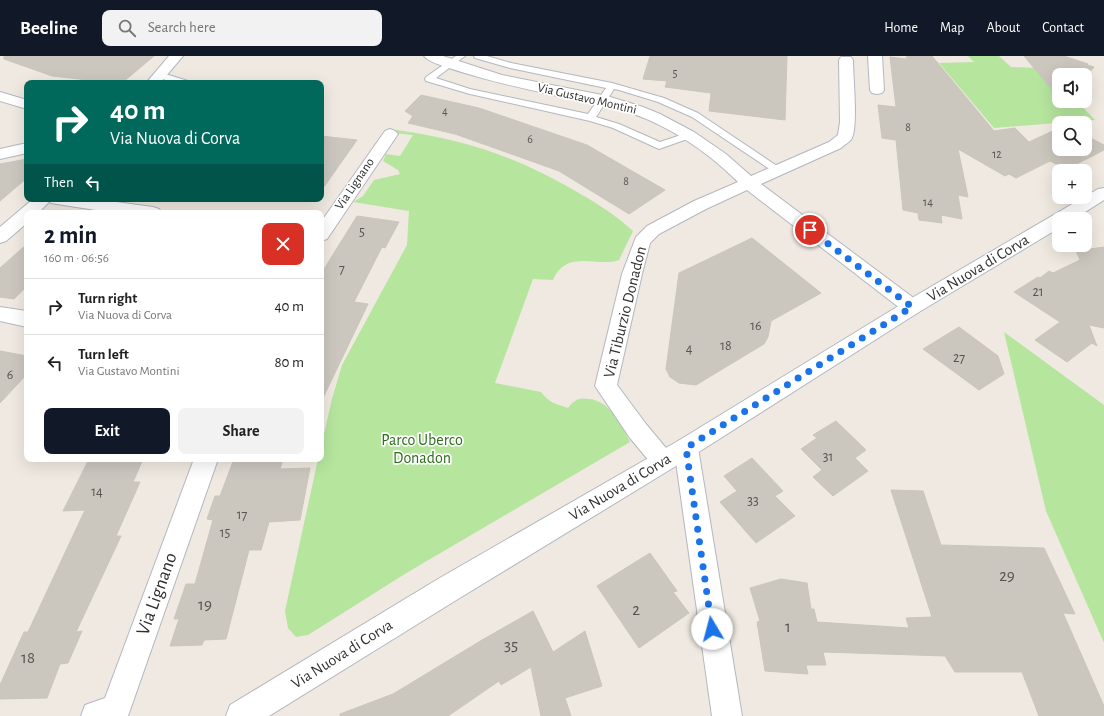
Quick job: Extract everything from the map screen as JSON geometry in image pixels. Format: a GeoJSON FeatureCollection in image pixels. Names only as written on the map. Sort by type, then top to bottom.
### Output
{"type":"FeatureCollection","features":[{"type":"Feature","properties":{"kind":"street"},"geometry":{"type":"LineString","coordinates":[[156,79],[176,56]]}},
{"type":"Feature","properties":{"kind":"street","name":"Via Gustavo Montini"},"geometry":{"type":"LineString","coordinates":[[431,56],[455,60],[510,81],[619,104],[660,118],[690,135],[738,172],[748,183],[912,307]]}},
{"type":"Feature","properties":{"kind":"street"},"geometry":{"type":"LineString","coordinates":[[876,56],[877,90]]}},
{"type":"Feature","properties":{"kind":"street"},"geometry":{"type":"LineString","coordinates":[[748,183],[835,145],[845,137],[847,122],[846,60]]}},
{"type":"Feature","properties":{"kind":"street"},"geometry":{"type":"LineString","coordinates":[[1,96],[24,104]]}},
{"type":"Feature","properties":{"kind":"street","name":"Via Lignano"},"geometry":{"type":"LineString","coordinates":[[324,231],[390,134]]}},
{"type":"Feature","properties":{"kind":"street"},"geometry":{"type":"LineString","coordinates":[[0,154],[24,149]]}},
{"type":"Feature","properties":{"kind":"street","name":"Via Tiburzio Donadon"},"geometry":{"type":"LineString","coordinates":[[664,461],[638,431],[606,386],[632,274],[642,241],[653,230],[700,205],[748,183]]}},
{"type":"Feature","properties":{"kind":"street","name":"Via Nuova di Corva"},"geometry":{"type":"LineString","coordinates":[[1073,212],[1104,193]]}},
{"type":"Feature","properties":{"kind":"street"},"geometry":{"type":"LineString","coordinates":[[30,210],[40,202]]}},
{"type":"Feature","properties":{"kind":"street"},"geometry":{"type":"LineString","coordinates":[[78,202],[132,210]]}},
{"type":"Feature","properties":{"kind":"street"},"geometry":{"type":"LineString","coordinates":[[0,237],[24,216]]}},
{"type":"Feature","properties":{"kind":"street","name":"Via Nuova di Corva"},"geometry":{"type":"LineString","coordinates":[[248,714],[448,589],[686,448],[912,307],[1052,225]]}},
{"type":"Feature","properties":{"kind":"street"},"geometry":{"type":"LineString","coordinates":[[0,314],[24,318]]}},
{"type":"Feature","properties":{"kind":"street"},"geometry":{"type":"LineString","coordinates":[[686,448],[714,644],[727,716]]}},
{"type":"Feature","properties":{"kind":"street","name":"Via Lignano"},"geometry":{"type":"LineString","coordinates":[[96,716],[116,709],[205,462]]}},
{"type":"Feature","properties":{"kind":"lane"},"geometry":{"type":"LineString","coordinates":[[478,56],[532,70],[640,92],[695,115],[778,170]]}},
{"type":"Feature","properties":{"kind":"lane"},"geometry":{"type":"LineString","coordinates":[[455,60],[429,79],[475,93],[590,118],[645,138],[660,146],[690,135]]}},
{"type":"Feature","properties":{"kind":"lane"},"geometry":{"type":"LineString","coordinates":[[590,118],[612,86]]}},
{"type":"Feature","properties":{"kind":"green space"},"geometry":{"type":"Polygon","coordinates":[[[968,56],[999,56],[1011,67],[1045,68],[1052,75],[1052,108],[1084,108],[1091,116],[1052,116],[1052,123],[994,128],[939,63],[974,62],[968,56]]]}},
{"type":"Feature","properties":{"kind":"green space","name":"Parco Uberco Donadon"},"geometry":{"type":"Polygon","coordinates":[[[396,130],[447,139],[493,152],[516,161],[561,183],[590,200],[615,216],[633,231],[619,260],[610,262],[574,262],[566,264],[559,270],[553,280],[533,279],[495,383],[541,392],[550,401],[568,408],[575,401],[585,398],[603,404],[619,421],[630,442],[408,572],[308,635],[296,637],[288,628],[285,611],[317,462],[324,462],[324,434],[332,399],[342,365],[407,245],[409,211],[353,202],[363,196],[374,180],[400,174],[398,170],[383,161],[386,154],[400,156],[413,135],[394,133],[396,130]]]}},
{"type":"Feature","properties":{"kind":"green space"},"geometry":{"type":"Polygon","coordinates":[[[1004,332],[1104,405],[1104,643],[1046,511],[1004,332]]]}},
{"type":"Feature","properties":{"kind":"building"},"geometry":{"type":"Polygon","coordinates":[[[4,56],[154,56],[126,80],[88,80],[52,76],[4,59],[4,56]]]}},
{"type":"Feature","properties":{"kind":"building"},"geometry":{"type":"Polygon","coordinates":[[[650,56],[787,56],[785,120],[709,111],[711,93],[665,87],[667,81],[643,79],[650,56]]]}},
{"type":"Feature","properties":{"kind":"building"},"geometry":{"type":"Polygon","coordinates":[[[907,56],[932,56],[994,131],[1015,128],[1029,142],[1052,131],[1052,156],[1092,156],[1092,139],[1104,145],[1104,150],[1077,164],[1056,164],[1050,161],[1016,178],[1009,174],[1005,176],[958,149],[968,197],[958,195],[962,219],[941,215],[942,223],[919,220],[918,213],[903,210],[896,140],[882,138],[878,105],[896,107],[890,57],[906,59],[907,56]]]}},
{"type":"Feature","properties":{"kind":"building"},"geometry":{"type":"Polygon","coordinates":[[[1024,56],[1064,56],[1094,67],[1092,69],[1092,68],[1052,68],[1052,90],[1024,56]]]}},
{"type":"Feature","properties":{"kind":"building"},"geometry":{"type":"Polygon","coordinates":[[[421,95],[479,108],[587,145],[665,190],[629,214],[559,171],[455,134],[408,123],[413,116],[405,111],[421,95]]]}},
{"type":"Feature","properties":{"kind":"building"},"geometry":{"type":"Polygon","coordinates":[[[324,136],[357,140],[324,187],[324,136]]]}},
{"type":"Feature","properties":{"kind":"building"},"geometry":{"type":"Polygon","coordinates":[[[24,160],[24,181],[0,201],[0,164],[24,160]]]}},
{"type":"Feature","properties":{"kind":"building"},"geometry":{"type":"Polygon","coordinates":[[[357,216],[399,222],[385,248],[382,247],[354,302],[368,304],[324,396],[324,269],[357,216]]]}},
{"type":"Feature","properties":{"kind":"building"},"geometry":{"type":"Polygon","coordinates":[[[752,238],[821,293],[771,321],[768,337],[764,344],[696,385],[679,383],[670,377],[666,369],[679,273],[752,238]]]}},
{"type":"Feature","properties":{"kind":"building"},"geometry":{"type":"Polygon","coordinates":[[[24,247],[24,289],[14,299],[0,297],[0,268],[24,247]]]}},
{"type":"Feature","properties":{"kind":"building"},"geometry":{"type":"Polygon","coordinates":[[[1104,247],[1104,328],[1089,325],[1097,346],[1092,343],[1067,362],[1035,340],[1060,322],[1014,292],[1038,277],[1040,278],[1049,271],[1053,273],[1080,260],[1076,252],[1092,252],[1092,249],[1104,247]]]}},
{"type":"Feature","properties":{"kind":"building"},"geometry":{"type":"Polygon","coordinates":[[[959,327],[998,356],[1004,374],[979,390],[923,349],[959,327]]]}},
{"type":"Feature","properties":{"kind":"building"},"geometry":{"type":"Polygon","coordinates":[[[0,351],[24,355],[24,377],[0,403],[0,351]]]}},
{"type":"Feature","properties":{"kind":"building"},"geometry":{"type":"Polygon","coordinates":[[[836,421],[866,450],[855,458],[868,471],[833,496],[813,477],[822,470],[801,449],[817,438],[813,435],[836,421]]]}},
{"type":"Feature","properties":{"kind":"building"},"geometry":{"type":"Polygon","coordinates":[[[752,458],[783,491],[775,496],[795,516],[756,543],[720,502],[737,491],[724,476],[752,458]]]}},
{"type":"Feature","properties":{"kind":"building"},"geometry":{"type":"Polygon","coordinates":[[[88,462],[142,462],[133,482],[140,482],[116,536],[121,536],[76,632],[82,631],[68,663],[60,664],[47,698],[0,699],[0,685],[24,632],[28,632],[85,510],[63,511],[88,462]]]}},
{"type":"Feature","properties":{"kind":"building"},"geometry":{"type":"Polygon","coordinates":[[[233,462],[282,462],[280,469],[310,468],[300,520],[269,522],[261,550],[249,550],[226,639],[204,640],[202,645],[170,646],[179,619],[174,619],[186,584],[195,584],[213,520],[207,519],[215,496],[220,496],[233,462]]]}},
{"type":"Feature","properties":{"kind":"building"},"geometry":{"type":"Polygon","coordinates":[[[891,490],[923,491],[941,545],[1044,548],[1075,614],[1063,613],[1104,706],[1104,716],[1039,716],[1022,672],[955,672],[945,656],[823,652],[826,665],[806,665],[808,674],[765,671],[757,622],[760,621],[750,588],[781,579],[807,583],[811,609],[814,609],[817,622],[909,628],[906,618],[932,617],[891,490]]]}},
{"type":"Feature","properties":{"kind":"building"},"geometry":{"type":"Polygon","coordinates":[[[650,553],[677,591],[673,592],[689,613],[639,648],[597,586],[650,553]]]}},
{"type":"Feature","properties":{"kind":"building"},"geometry":{"type":"Polygon","coordinates":[[[533,611],[553,652],[585,631],[602,686],[565,698],[571,716],[541,716],[531,667],[501,685],[499,681],[448,716],[340,716],[340,714],[393,694],[533,611]]]}},
{"type":"Feature","properties":{"kind":"route"},"geometry":{"type":"LineString","coordinates":[[712,629],[686,448],[912,307],[810,230]]}}]}
